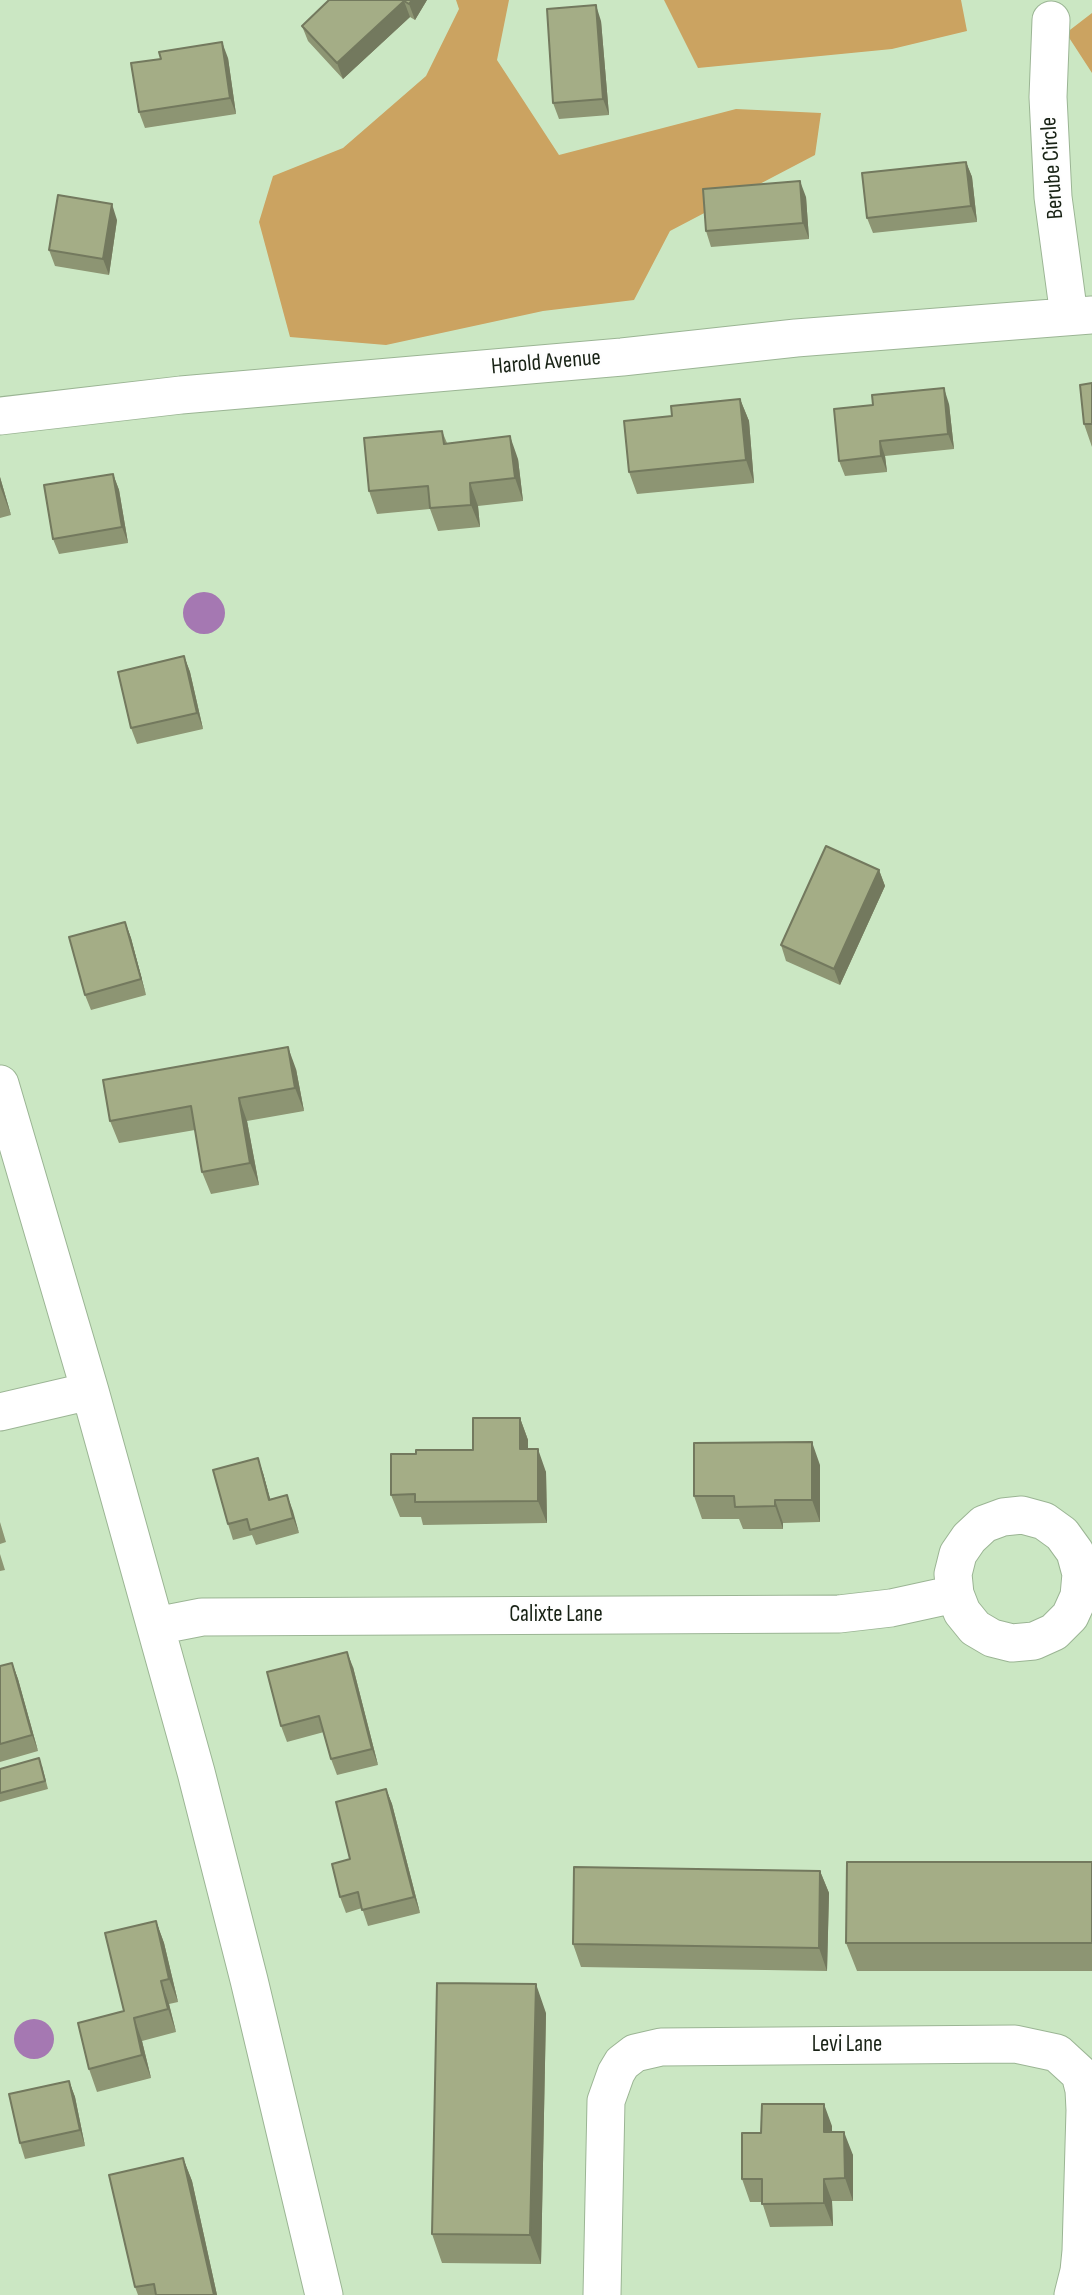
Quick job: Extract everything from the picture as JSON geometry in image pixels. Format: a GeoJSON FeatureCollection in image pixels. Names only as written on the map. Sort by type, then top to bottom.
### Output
{"type":"FeatureCollection","features":[{"type":"Feature","properties":{"kind":"street","name":"Berube Circle"},"geometry":{"type":"LineString","coordinates":[[1051,20],[1048,97],[1061,263],[1081,316]]}},
{"type":"Feature","properties":{"kind":"street","name":"Harold Avenue"},"geometry":{"type":"LineString","coordinates":[[0,416],[181,395],[609,358],[810,337],[1081,316]]}},
{"type":"Feature","properties":{"kind":"street"},"geometry":{"type":"LineString","coordinates":[[0,1084],[156,1626],[239,1941],[324,2295]]}},
{"type":"Feature","properties":{"kind":"street"},"geometry":{"type":"LineString","coordinates":[[0,1412],[90,1391]]}},
{"type":"Feature","properties":{"kind":"street","name":"Calixte Lane"},"geometry":{"type":"LineString","coordinates":[[156,1626],[202,1617],[839,1614],[891,1608],[955,1594]]}},
{"type":"Feature","properties":{"kind":"street","name":"Levi Lane"},"geometry":{"type":"LineString","coordinates":[[602,2295],[606,2101],[615,2073],[622,2063],[635,2053],[661,2047],[1014,2044],[1057,2053],[1080,2074],[1084,2090],[1081,2251],[1073,2295]]}},
{"type":"Feature","properties":{"kind":"shaded area"},"geometry":{"type":"Polygon","coordinates":[[[456,0],[509,0],[497,60],[559,155],[736,109],[821,113],[815,155],[670,231],[634,300],[543,311],[386,345],[290,337],[259,222],[273,176],[343,148],[426,76],[459,9],[456,0]]]}},
{"type":"Feature","properties":{"kind":"shaded area"},"geometry":{"type":"Polygon","coordinates":[[[664,0],[961,0],[967,31],[892,49],[698,68],[664,0]]]}},
{"type":"Feature","properties":{"kind":"shaded area"},"geometry":{"type":"Polygon","coordinates":[[[1092,13],[1092,73],[1066,33],[1092,13]]]}},
{"type":"Feature","properties":{"kind":"shaded area"},"geometry":{"type":"Polygon","coordinates":[[[204,592],[219,598],[225,613],[219,628],[204,634],[189,628],[183,613],[189,598],[204,592]]]}},
{"type":"Feature","properties":{"kind":"shaded area"},"geometry":{"type":"Polygon","coordinates":[[[34,2019],[48,2025],[54,2039],[48,2053],[34,2059],[20,2053],[14,2039],[20,2025],[34,2019]]]}},
{"type":"Feature","properties":{"kind":"building"},"geometry":{"type":"Polygon","coordinates":[[[329,0],[412,0],[409,4],[404,1],[337,63],[302,26],[329,0]]]}},
{"type":"Feature","properties":{"kind":"building"},"geometry":{"type":"Polygon","coordinates":[[[596,5],[603,99],[553,103],[547,9],[596,5]]]}},
{"type":"Feature","properties":{"kind":"building"},"geometry":{"type":"Polygon","coordinates":[[[222,42],[230,98],[139,112],[131,63],[161,59],[159,52],[222,42]]]}},
{"type":"Feature","properties":{"kind":"building"},"geometry":{"type":"Polygon","coordinates":[[[966,162],[971,206],[867,218],[862,173],[966,162]]]}},
{"type":"Feature","properties":{"kind":"building"},"geometry":{"type":"Polygon","coordinates":[[[800,181],[803,223],[706,231],[703,189],[800,181]]]}},
{"type":"Feature","properties":{"kind":"building"},"geometry":{"type":"Polygon","coordinates":[[[58,195],[112,204],[103,259],[49,250],[58,195]]]}},
{"type":"Feature","properties":{"kind":"building"},"geometry":{"type":"Polygon","coordinates":[[[1092,383],[1092,424],[1084,424],[1080,385],[1092,383]]]}},
{"type":"Feature","properties":{"kind":"building"},"geometry":{"type":"Polygon","coordinates":[[[944,388],[948,434],[880,441],[881,456],[839,461],[834,409],[873,405],[872,395],[944,388]]]}},
{"type":"Feature","properties":{"kind":"building"},"geometry":{"type":"Polygon","coordinates":[[[740,399],[746,460],[629,472],[624,421],[672,416],[671,406],[740,399]]]}},
{"type":"Feature","properties":{"kind":"building"},"geometry":{"type":"Polygon","coordinates":[[[442,431],[444,444],[510,436],[515,478],[470,483],[471,505],[430,508],[428,486],[369,491],[364,438],[442,431]]]}},
{"type":"Feature","properties":{"kind":"building"},"geometry":{"type":"Polygon","coordinates":[[[113,474],[122,527],[53,539],[44,485],[113,474]]]}},
{"type":"Feature","properties":{"kind":"building"},"geometry":{"type":"Polygon","coordinates":[[[184,656],[197,713],[131,728],[118,672],[184,656]]]}},
{"type":"Feature","properties":{"kind":"building"},"geometry":{"type":"Polygon","coordinates":[[[826,846],[879,870],[834,969],[781,945],[826,846]]]}},
{"type":"Feature","properties":{"kind":"building"},"geometry":{"type":"Polygon","coordinates":[[[125,922],[141,979],[85,995],[69,937],[125,922]]]}},
{"type":"Feature","properties":{"kind":"building"},"geometry":{"type":"Polygon","coordinates":[[[288,1047],[295,1088],[239,1098],[250,1163],[202,1172],[191,1106],[110,1121],[103,1080],[288,1047]]]}},
{"type":"Feature","properties":{"kind":"building"},"geometry":{"type":"Polygon","coordinates":[[[473,1418],[520,1418],[520,1449],[538,1449],[538,1501],[415,1502],[415,1494],[391,1495],[391,1454],[416,1454],[416,1450],[473,1450],[473,1418]]]}},
{"type":"Feature","properties":{"kind":"building"},"geometry":{"type":"Polygon","coordinates":[[[812,1442],[812,1500],[775,1500],[775,1506],[735,1507],[734,1496],[694,1496],[694,1443],[812,1442]]]}},
{"type":"Feature","properties":{"kind":"building"},"geometry":{"type":"Polygon","coordinates":[[[258,1458],[269,1500],[287,1495],[293,1518],[250,1530],[247,1519],[228,1524],[213,1470],[258,1458]]]}},
{"type":"Feature","properties":{"kind":"building"},"geometry":{"type":"Polygon","coordinates":[[[347,1652],[372,1749],[331,1759],[319,1716],[281,1726],[267,1672],[347,1652]]]}},
{"type":"Feature","properties":{"kind":"building"},"geometry":{"type":"Polygon","coordinates":[[[12,1663],[32,1735],[0,1744],[0,1666],[12,1663]]]}},
{"type":"Feature","properties":{"kind":"building"},"geometry":{"type":"Polygon","coordinates":[[[39,1758],[45,1781],[0,1793],[0,1769],[39,1758]]]}},
{"type":"Feature","properties":{"kind":"building"},"geometry":{"type":"Polygon","coordinates":[[[386,1789],[414,1897],[362,1910],[358,1892],[340,1897],[332,1864],[350,1859],[336,1802],[386,1789]]]}},
{"type":"Feature","properties":{"kind":"building"},"geometry":{"type":"Polygon","coordinates":[[[847,1862],[1092,1862],[1092,1943],[846,1943],[847,1862]]]}},
{"type":"Feature","properties":{"kind":"building"},"geometry":{"type":"Polygon","coordinates":[[[574,1867],[820,1871],[819,1948],[573,1944],[574,1867]]]}},
{"type":"Feature","properties":{"kind":"building"},"geometry":{"type":"Polygon","coordinates":[[[156,1921],[169,1979],[161,1981],[168,2009],[134,2018],[142,2055],[89,2069],[78,2023],[124,2011],[105,1933],[156,1921]]]}},
{"type":"Feature","properties":{"kind":"building"},"geometry":{"type":"Polygon","coordinates":[[[437,1983],[536,1984],[530,2235],[432,2234],[437,1983]]]}},
{"type":"Feature","properties":{"kind":"building"},"geometry":{"type":"Polygon","coordinates":[[[69,2081],[80,2130],[20,2143],[9,2094],[69,2081]]]}},
{"type":"Feature","properties":{"kind":"building"},"geometry":{"type":"Polygon","coordinates":[[[762,2104],[824,2104],[824,2132],[844,2132],[845,2178],[824,2179],[824,2203],[762,2204],[762,2179],[742,2179],[742,2133],[761,2133],[762,2104]]]}},
{"type":"Feature","properties":{"kind":"building"},"geometry":{"type":"Polygon","coordinates":[[[183,2158],[214,2295],[156,2295],[154,2284],[135,2287],[109,2175],[183,2158]]]}}]}
